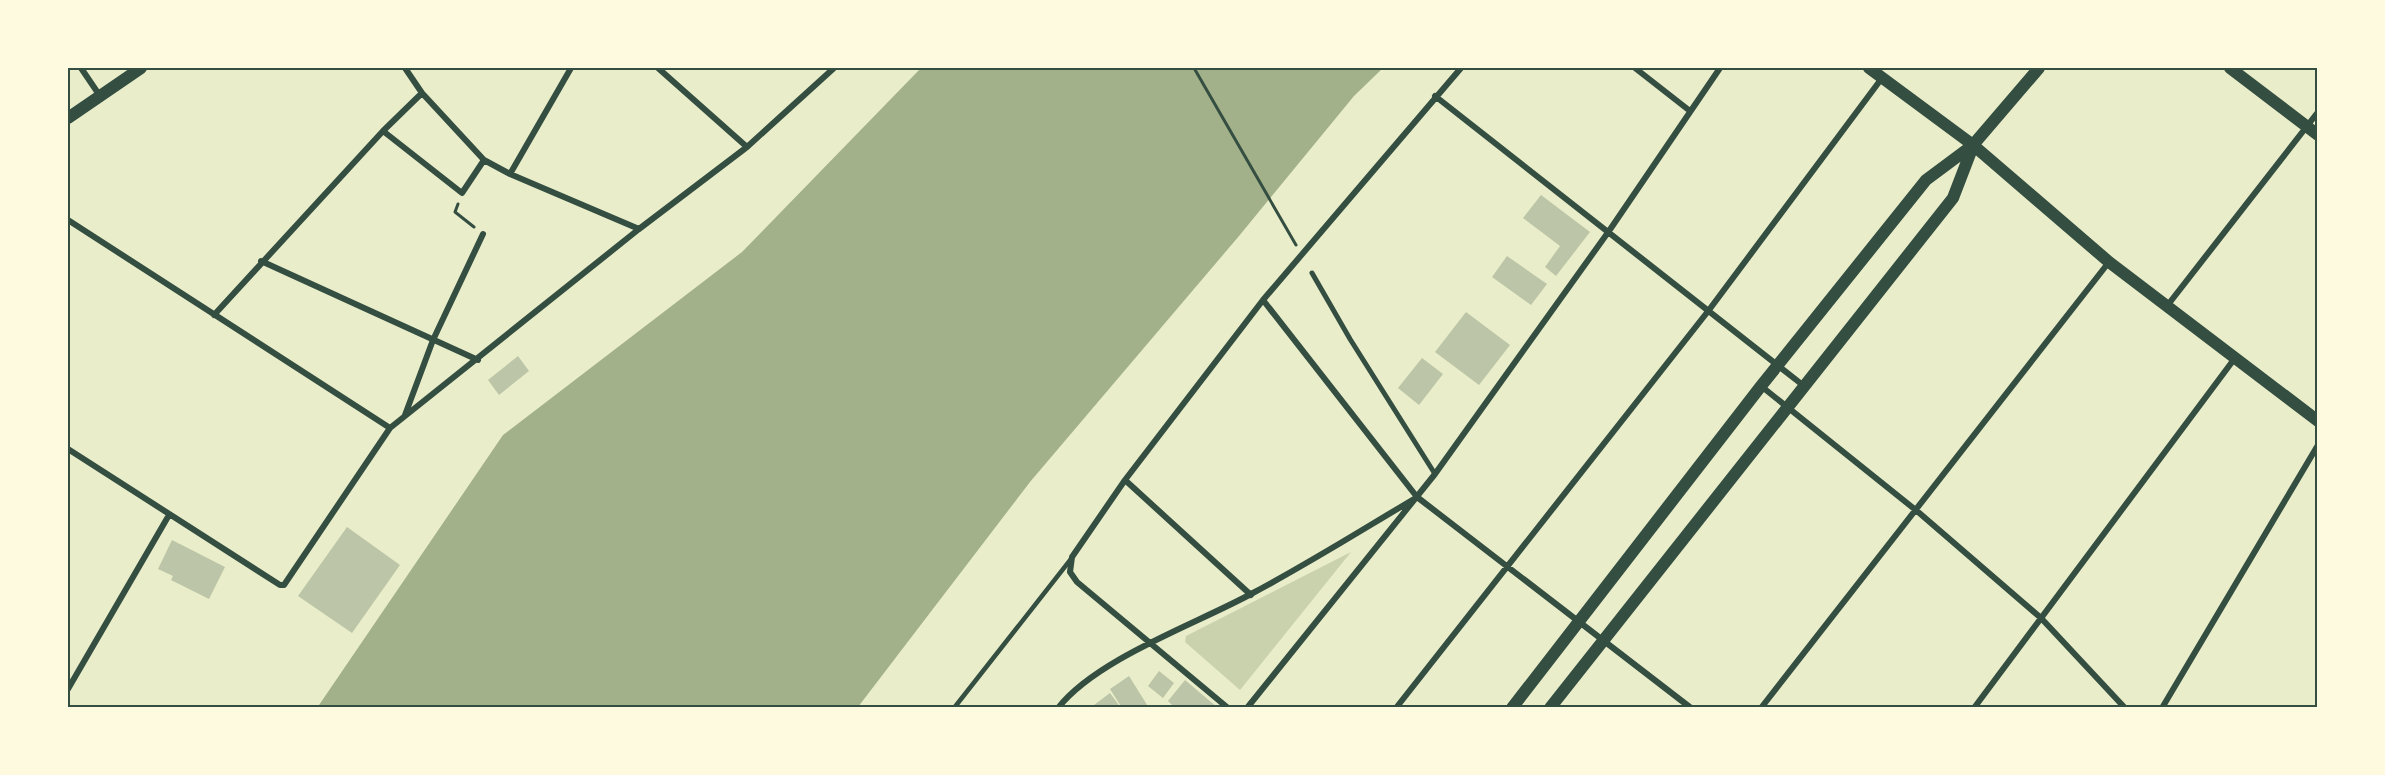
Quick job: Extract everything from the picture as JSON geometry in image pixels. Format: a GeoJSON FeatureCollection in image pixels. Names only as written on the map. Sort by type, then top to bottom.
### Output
{"type":"FeatureCollection","features":[{"type":"Feature","properties":{"kind":"main road"},"geometry":{"type":"LineString","coordinates":[[68,118],[141,68]]}},
{"type":"Feature","properties":{"kind":"main road"},"geometry":{"type":"LineString","coordinates":[[1869,68],[1973,145],[2109,262],[2318,421]]}},
{"type":"Feature","properties":{"kind":"main road"},"geometry":{"type":"LineString","coordinates":[[1512,708],[1761,386],[1926,180],[1973,145],[2039,68]]}},
{"type":"Feature","properties":{"kind":"main road"},"geometry":{"type":"LineString","coordinates":[[2230,68],[2318,135]]}},
{"type":"Feature","properties":{"kind":"main road"},"geometry":{"type":"LineString","coordinates":[[1550,708],[1953,198],[1973,145]]}},
{"type":"Feature","properties":{"kind":"street"},"geometry":{"type":"LineString","coordinates":[[81,68],[100,96]]}},
{"type":"Feature","properties":{"kind":"street"},"geometry":{"type":"LineString","coordinates":[[405,68],[422,93],[484,160],[510,174],[639,229]]}},
{"type":"Feature","properties":{"kind":"street"},"geometry":{"type":"LineString","coordinates":[[510,174],[571,68]]}},
{"type":"Feature","properties":{"kind":"street"},"geometry":{"type":"LineString","coordinates":[[68,449],[280,585],[284,585],[390,428],[478,360],[639,229],[747,147],[834,68]]}},
{"type":"Feature","properties":{"kind":"street"},"geometry":{"type":"LineString","coordinates":[[1228,708],[1074,579],[1070,568],[1072,557],[1125,480],[1263,300],[1461,68]]}},
{"type":"Feature","properties":{"kind":"street"},"geometry":{"type":"LineString","coordinates":[[1635,68],[1690,111]]}},
{"type":"Feature","properties":{"kind":"street"},"geometry":{"type":"LineString","coordinates":[[1247,708],[1434,474],[1609,231],[1719,68]]}},
{"type":"Feature","properties":{"kind":"street"},"geometry":{"type":"LineString","coordinates":[[663,69],[747,147]]}},
{"type":"Feature","properties":{"kind":"street"},"geometry":{"type":"LineString","coordinates":[[1396,708],[1708,310],[1882,77]]}},
{"type":"Feature","properties":{"kind":"street"},"geometry":{"type":"LineString","coordinates":[[214,315],[261,261],[383,131],[422,93]]}},
{"type":"Feature","properties":{"kind":"street"},"geometry":{"type":"LineString","coordinates":[[1435,96],[1804,386]]}},
{"type":"Feature","properties":{"kind":"street"},"geometry":{"type":"LineString","coordinates":[[2167,306],[2318,112]]}},
{"type":"Feature","properties":{"kind":"street"},"geometry":{"type":"LineString","coordinates":[[383,131],[462,193],[484,160]]}},
{"type":"Feature","properties":{"kind":"street"},"geometry":{"type":"LineString","coordinates":[[68,219],[390,428]]}},
{"type":"Feature","properties":{"kind":"street"},"geometry":{"type":"LineString","coordinates":[[405,417],[433,340],[483,234]]}},
{"type":"Feature","properties":{"kind":"street"},"geometry":{"type":"LineString","coordinates":[[261,261],[478,360]]}},
{"type":"Feature","properties":{"kind":"street"},"geometry":{"type":"LineString","coordinates":[[1761,708],[1917,511],[2109,262]]}},
{"type":"Feature","properties":{"kind":"street"},"geometry":{"type":"LineString","coordinates":[[1312,273],[1434,474]]}},
{"type":"Feature","properties":{"kind":"street"},"geometry":{"type":"LineString","coordinates":[[1263,300],[1417,497],[1691,708]]}},
{"type":"Feature","properties":{"kind":"street"},"geometry":{"type":"LineString","coordinates":[[1974,708],[2235,358]]}},
{"type":"Feature","properties":{"kind":"street"},"geometry":{"type":"LineString","coordinates":[[1761,386],[1917,511],[2041,618],[2125,708]]}},
{"type":"Feature","properties":{"kind":"street"},"geometry":{"type":"LineString","coordinates":[[2162,708],[2318,445]]}},
{"type":"Feature","properties":{"kind":"street"},"geometry":{"type":"LineString","coordinates":[[1125,480],[1251,595]]}},
{"type":"Feature","properties":{"kind":"street"},"geometry":{"type":"LineString","coordinates":[[1058,708],[1090,678],[1152,644],[1251,595],[1417,497]]}},
{"type":"Feature","properties":{"kind":"street"},"geometry":{"type":"LineString","coordinates":[[68,689],[169,515]]}},
{"type":"Feature","properties":{"kind":"lane"},"geometry":{"type":"LineString","coordinates":[[954,708],[1072,557]]}},
{"type":"Feature","properties":{"kind":"path"},"geometry":{"type":"LineString","coordinates":[[1194,68],[1312,273]]}},
{"type":"Feature","properties":{"kind":"path"},"geometry":{"type":"LineString","coordinates":[[462,193],[455,212],[483,234]]}},
{"type":"Feature","properties":{"kind":"shaded area"},"geometry":{"type":"Polygon","coordinates":[[[921,68],[1383,68],[1354,96],[1239,236],[1030,482],[858,707],[317,708],[503,435],[742,252],[921,68]]]}},
{"type":"Feature","properties":{"kind":"shaded area"},"geometry":{"type":"Polygon","coordinates":[[[1351,552],[1240,690],[1185,642],[1186,636],[1351,552]]]}},
{"type":"Feature","properties":{"kind":"building"},"geometry":{"type":"Polygon","coordinates":[[[1541,195],[1590,232],[1556,276],[1545,267],[1560,246],[1523,218],[1541,195]]]}},
{"type":"Feature","properties":{"kind":"building"},"geometry":{"type":"Polygon","coordinates":[[[1507,256],[1547,284],[1531,305],[1492,277],[1507,256]]]}},
{"type":"Feature","properties":{"kind":"building"},"geometry":{"type":"Polygon","coordinates":[[[1466,312],[1510,345],[1479,385],[1435,352],[1466,312]]]}},
{"type":"Feature","properties":{"kind":"building"},"geometry":{"type":"Polygon","coordinates":[[[518,356],[529,371],[499,395],[488,380],[518,356]]]}},
{"type":"Feature","properties":{"kind":"building"},"geometry":{"type":"Polygon","coordinates":[[[1422,358],[1443,374],[1419,405],[1398,388],[1422,358]]]}},
{"type":"Feature","properties":{"kind":"building"},"geometry":{"type":"Polygon","coordinates":[[[347,527],[400,565],[352,633],[298,596],[347,527]]]}},
{"type":"Feature","properties":{"kind":"building"},"geometry":{"type":"Polygon","coordinates":[[[172,540],[225,567],[209,599],[171,580],[173,576],[158,569],[172,540]]]}},
{"type":"Feature","properties":{"kind":"building"},"geometry":{"type":"Polygon","coordinates":[[[1159,671],[1174,683],[1163,698],[1148,686],[1159,671]]]}},
{"type":"Feature","properties":{"kind":"building"},"geometry":{"type":"Polygon","coordinates":[[[1129,676],[1149,708],[1122,708],[1110,689],[1129,676]]]}},
{"type":"Feature","properties":{"kind":"building"},"geometry":{"type":"Polygon","coordinates":[[[1185,680],[1218,708],[1175,708],[1168,701],[1185,680]]]}},
{"type":"Feature","properties":{"kind":"building"},"geometry":{"type":"Polygon","coordinates":[[[1110,693],[1121,708],[1090,708],[1110,693]]]}}]}
